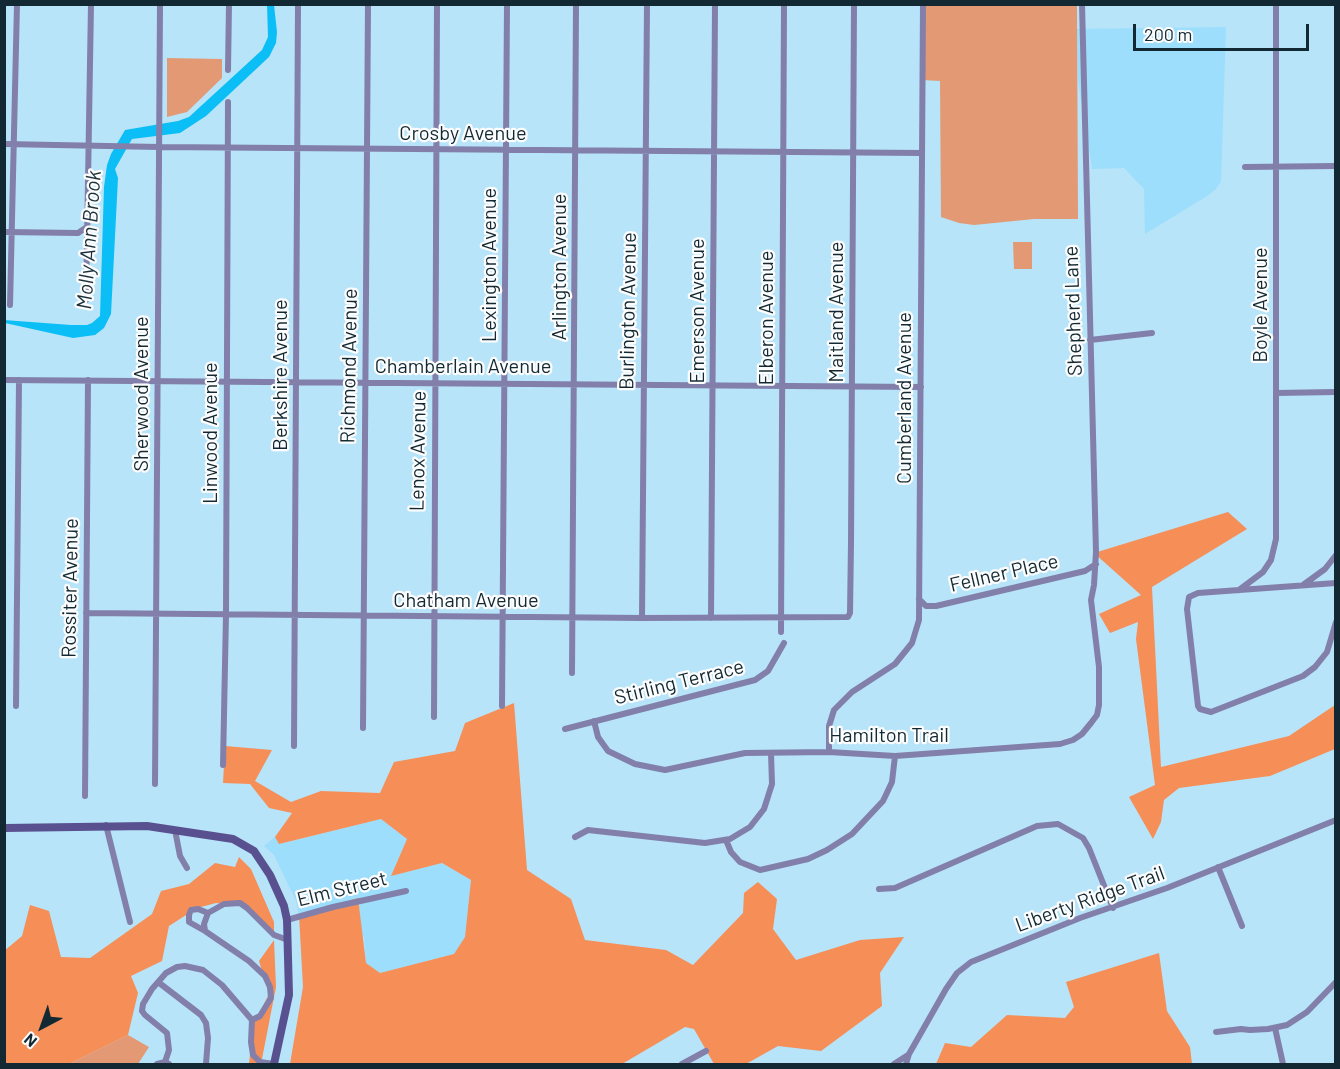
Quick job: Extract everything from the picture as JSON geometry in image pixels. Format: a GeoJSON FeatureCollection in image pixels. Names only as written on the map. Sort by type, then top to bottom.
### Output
{"type":"FeatureCollection","features":[{"type":"Feature","properties":{"kind":"main road"},"geometry":{"type":"LineString","coordinates":[[4,830],[106,825],[147,826],[233,839],[249,847],[270,874],[284,906],[287,920],[289,995],[274,1064]]}},
{"type":"Feature","properties":{"kind":"street"},"geometry":{"type":"LineString","coordinates":[[10,305],[8,232],[14,144],[17,4]]}},
{"type":"Feature","properties":{"kind":"street"},"geometry":{"type":"LineString","coordinates":[[86,300],[91,4]]}},
{"type":"Feature","properties":{"kind":"street","name":"Sherwood Avenue"},"geometry":{"type":"LineString","coordinates":[[155,784],[160,4]]}},
{"type":"Feature","properties":{"kind":"street"},"geometry":{"type":"LineString","coordinates":[[228,70],[229,4]]}},
{"type":"Feature","properties":{"kind":"street","name":"Berkshire Avenue"},"geometry":{"type":"LineString","coordinates":[[294,746],[298,4]]}},
{"type":"Feature","properties":{"kind":"street","name":"Richmond Avenue"},"geometry":{"type":"LineString","coordinates":[[363,728],[368,4]]}},
{"type":"Feature","properties":{"kind":"street","name":"Lenox Avenue"},"geometry":{"type":"LineString","coordinates":[[434,717],[438,4]]}},
{"type":"Feature","properties":{"kind":"street","name":"Lexington Avenue"},"geometry":{"type":"LineString","coordinates":[[502,706],[507,4]]}},
{"type":"Feature","properties":{"kind":"street","name":"Arlington Avenue"},"geometry":{"type":"LineString","coordinates":[[572,673],[576,4]]}},
{"type":"Feature","properties":{"kind":"street","name":"Burlington Avenue"},"geometry":{"type":"LineString","coordinates":[[642,618],[646,4]]}},
{"type":"Feature","properties":{"kind":"street","name":"Emerson Avenue"},"geometry":{"type":"LineString","coordinates":[[711,618],[716,4]]}},
{"type":"Feature","properties":{"kind":"street","name":"Elberon Avenue"},"geometry":{"type":"LineString","coordinates":[[782,632],[784,4]]}},
{"type":"Feature","properties":{"kind":"street","name":"Maitland Avenue"},"geometry":{"type":"LineString","coordinates":[[846,618],[850,612],[854,4]]}},
{"type":"Feature","properties":{"kind":"street","name":"Cumberland Avenue"},"geometry":{"type":"LineString","coordinates":[[829,752],[829,726],[834,710],[845,697],[895,664],[906,651],[917,628],[923,4]]}},
{"type":"Feature","properties":{"kind":"street","name":"Shepherd Lane"},"geometry":{"type":"LineString","coordinates":[[1083,4],[1096,563],[1091,600],[1094,615]]}},
{"type":"Feature","properties":{"kind":"street","name":"Boyle Avenue"},"geometry":{"type":"LineString","coordinates":[[1239,590],[1263,572],[1271,560],[1275,547],[1276,4]]}},
{"type":"Feature","properties":{"kind":"street","name":"Linwood Avenue"},"geometry":{"type":"LineString","coordinates":[[223,765],[226,614],[228,102]]}},
{"type":"Feature","properties":{"kind":"street","name":"Crosby Avenue"},"geometry":{"type":"LineString","coordinates":[[4,144],[112,147],[921,153]]}},
{"type":"Feature","properties":{"kind":"street"},"geometry":{"type":"LineString","coordinates":[[1245,167],[1335,166]]}},
{"type":"Feature","properties":{"kind":"street"},"geometry":{"type":"LineString","coordinates":[[8,232],[78,233],[87,227]]}},
{"type":"Feature","properties":{"kind":"street"},"geometry":{"type":"LineString","coordinates":[[1090,340],[1152,333]]}},
{"type":"Feature","properties":{"kind":"street","name":"Chamberlain Avenue"},"geometry":{"type":"LineString","coordinates":[[4,380],[782,384],[921,387]]}},
{"type":"Feature","properties":{"kind":"street"},"geometry":{"type":"LineString","coordinates":[[16,706],[19,380]]}},
{"type":"Feature","properties":{"kind":"street","name":"Rossiter Avenue"},"geometry":{"type":"LineString","coordinates":[[85,796],[88,380]]}},
{"type":"Feature","properties":{"kind":"street"},"geometry":{"type":"LineString","coordinates":[[1276,393],[1335,392]]}},
{"type":"Feature","properties":{"kind":"street"},"geometry":{"type":"LineString","coordinates":[[1303,585],[1325,568],[1335,555]]}},
{"type":"Feature","properties":{"kind":"street","name":"Fellner Place"},"geometry":{"type":"LineString","coordinates":[[919,599],[926,606],[936,606],[1085,571],[1096,563]]}},
{"type":"Feature","properties":{"kind":"street"},"geometry":{"type":"LineString","coordinates":[[1335,583],[1193,594],[1186,602],[1197,702],[1200,709],[1211,712],[1303,676],[1316,668],[1330,646],[1335,622]]}},
{"type":"Feature","properties":{"kind":"street","name":"Chatham Avenue"},"geometry":{"type":"LineString","coordinates":[[86,613],[846,618]]}},
{"type":"Feature","properties":{"kind":"street","name":"Hamilton Trail"},"geometry":{"type":"LineString","coordinates":[[594,721],[598,737],[608,751],[635,764],[655,769],[682,768],[735,755],[829,752],[895,756],[1060,744],[1082,734],[1097,715],[1099,667],[1094,615]]}},
{"type":"Feature","properties":{"kind":"street","name":"Stirling Terrace"},"geometry":{"type":"LineString","coordinates":[[565,729],[755,680],[772,666],[784,643]]}},
{"type":"Feature","properties":{"kind":"street"},"geometry":{"type":"LineString","coordinates":[[575,837],[588,831],[705,843],[726,840],[750,827],[764,809],[772,784],[771,753]]}},
{"type":"Feature","properties":{"kind":"street"},"geometry":{"type":"LineString","coordinates":[[726,840],[731,852],[740,862],[760,870],[808,859],[827,850],[852,834],[883,801],[892,782],[895,756]]}},
{"type":"Feature","properties":{"kind":"street","name":"Liberty Ridge Trail"},"geometry":{"type":"LineString","coordinates":[[906,1065],[909,1054],[952,980],[970,962],[1335,820]]}},
{"type":"Feature","properties":{"kind":"street"},"geometry":{"type":"LineString","coordinates":[[879,889],[896,888],[1037,826],[1058,824],[1083,838],[1113,908]]}},
{"type":"Feature","properties":{"kind":"street"},"geometry":{"type":"LineString","coordinates":[[106,825],[130,922]]}},
{"type":"Feature","properties":{"kind":"street"},"geometry":{"type":"LineString","coordinates":[[175,830],[180,856],[187,868]]}},
{"type":"Feature","properties":{"kind":"street"},"geometry":{"type":"LineString","coordinates":[[1218,867],[1242,926]]}},
{"type":"Feature","properties":{"kind":"street","name":"Elm Street"},"geometry":{"type":"LineString","coordinates":[[287,920],[406,891]]}},
{"type":"Feature","properties":{"kind":"street"},"geometry":{"type":"LineString","coordinates":[[205,931],[204,924],[208,913],[224,904],[240,903],[274,935],[288,940]]}},
{"type":"Feature","properties":{"kind":"street"},"geometry":{"type":"LineString","coordinates":[[208,913],[198,909],[191,910],[189,922],[249,961],[265,976],[270,987],[271,998],[260,1016],[252,1020]]}},
{"type":"Feature","properties":{"kind":"street"},"geometry":{"type":"LineString","coordinates":[[157,1065],[167,1064],[169,1050],[167,1033],[142,1011],[143,1004],[166,973],[177,967],[194,967],[203,970],[222,985],[252,1020],[252,1055],[260,1062],[274,1064]]}},
{"type":"Feature","properties":{"kind":"street"},"geometry":{"type":"LineString","coordinates":[[158,982],[201,1016],[206,1023],[209,1065]]}},
{"type":"Feature","properties":{"kind":"street"},"geometry":{"type":"LineString","coordinates":[[1216,1032],[1275,1028],[1287,1025],[1307,1012],[1335,982]]}},
{"type":"Feature","properties":{"kind":"street"},"geometry":{"type":"LineString","coordinates":[[1275,1028],[1283,1065]]}},
{"type":"Feature","properties":{"kind":"street"},"geometry":{"type":"LineString","coordinates":[[682,1065],[706,1051]]}},
{"type":"Feature","properties":{"kind":"street"},"geometry":{"type":"LineString","coordinates":[[894,1065],[909,1054]]}},
{"type":"Feature","properties":{"kind":"shaded area"},"geometry":{"type":"Polygon","coordinates":[[[923,5],[1077,5],[1078,219],[1034,219],[974,225],[941,217],[940,81],[922,80],[923,5]]]}},
{"type":"Feature","properties":{"kind":"shaded area"},"geometry":{"type":"Polygon","coordinates":[[[1226,27],[1221,182],[1207,196],[1145,234],[1144,189],[1124,168],[1092,169],[1078,81],[1077,29],[1226,27]]]}},
{"type":"Feature","properties":{"kind":"shaded area"},"geometry":{"type":"Polygon","coordinates":[[[167,58],[222,59],[222,78],[187,112],[167,117],[167,58]]]}},
{"type":"Feature","properties":{"kind":"shaded area"},"geometry":{"type":"Polygon","coordinates":[[[1013,242],[1032,242],[1032,269],[1014,269],[1013,242]]]}},
{"type":"Feature","properties":{"kind":"shaded area"},"geometry":{"type":"Polygon","coordinates":[[[1228,512],[1247,529],[1152,587],[1161,767],[1289,736],[1335,705],[1335,749],[1270,776],[1179,788],[1164,800],[1161,822],[1153,839],[1129,797],[1155,785],[1136,639],[1138,622],[1110,633],[1099,614],[1141,595],[1094,553],[1228,512]]]}},
{"type":"Feature","properties":{"kind":"shaded area"},"geometry":{"type":"Polygon","coordinates":[[[514,703],[527,870],[571,899],[585,940],[666,950],[693,965],[743,913],[744,893],[758,882],[777,899],[773,929],[796,960],[860,940],[904,937],[880,973],[882,1006],[821,1051],[778,1046],[746,1064],[714,1064],[694,1029],[685,1027],[622,1064],[290,1064],[303,987],[299,915],[358,898],[366,963],[380,973],[454,954],[465,937],[471,880],[442,863],[391,876],[407,839],[381,819],[279,844],[275,837],[292,813],[269,808],[250,784],[223,783],[225,746],[272,750],[255,781],[291,802],[321,791],[380,793],[394,762],[455,751],[465,723],[514,703]]]}},
{"type":"Feature","properties":{"kind":"shaded area"},"geometry":{"type":"Polygon","coordinates":[[[381,819],[407,839],[391,876],[442,863],[471,880],[465,937],[454,954],[380,973],[366,963],[364,937],[299,915],[296,901],[274,855],[264,846],[275,837],[280,844],[381,819]]]}},
{"type":"Feature","properties":{"kind":"shaded area"},"geometry":{"type":"Polygon","coordinates":[[[239,857],[251,869],[274,922],[274,935],[244,906],[216,903],[197,908],[169,926],[162,961],[131,976],[138,993],[128,1035],[69,1064],[5,1064],[4,951],[22,936],[30,905],[49,911],[61,957],[90,958],[152,914],[161,891],[189,884],[215,863],[235,867],[239,857]]]}},
{"type":"Feature","properties":{"kind":"shaded area"},"geometry":{"type":"Polygon","coordinates":[[[274,940],[276,987],[261,1064],[249,1064],[253,1026],[269,994],[259,961],[274,940]]]}},
{"type":"Feature","properties":{"kind":"shaded area"},"geometry":{"type":"Polygon","coordinates":[[[1159,953],[1167,1011],[1190,1047],[1192,1064],[936,1064],[945,1043],[971,1047],[1007,1015],[1065,1018],[1074,1007],[1066,982],[1159,953]]]}},
{"type":"Feature","properties":{"kind":"shaded area"},"geometry":{"type":"Polygon","coordinates":[[[128,1035],[149,1047],[138,1064],[69,1064],[128,1035]]]}},
{"type":"Feature","properties":{"kind":"water"},"geometry":{"type":"Polygon","coordinates":[[[267,5],[274,5],[277,32],[276,43],[269,57],[206,116],[180,133],[132,139],[115,169],[118,178],[111,314],[104,328],[95,335],[73,338],[5,323],[4,320],[87,325],[100,316],[104,187],[111,154],[125,130],[189,117],[262,50],[268,37],[267,5]]]}},
{"type":"Feature","properties":{"kind":"water label","name":"Molly Ann Brook"},"geometry":{"type":"Point","coordinates":[89,240]}}]}
